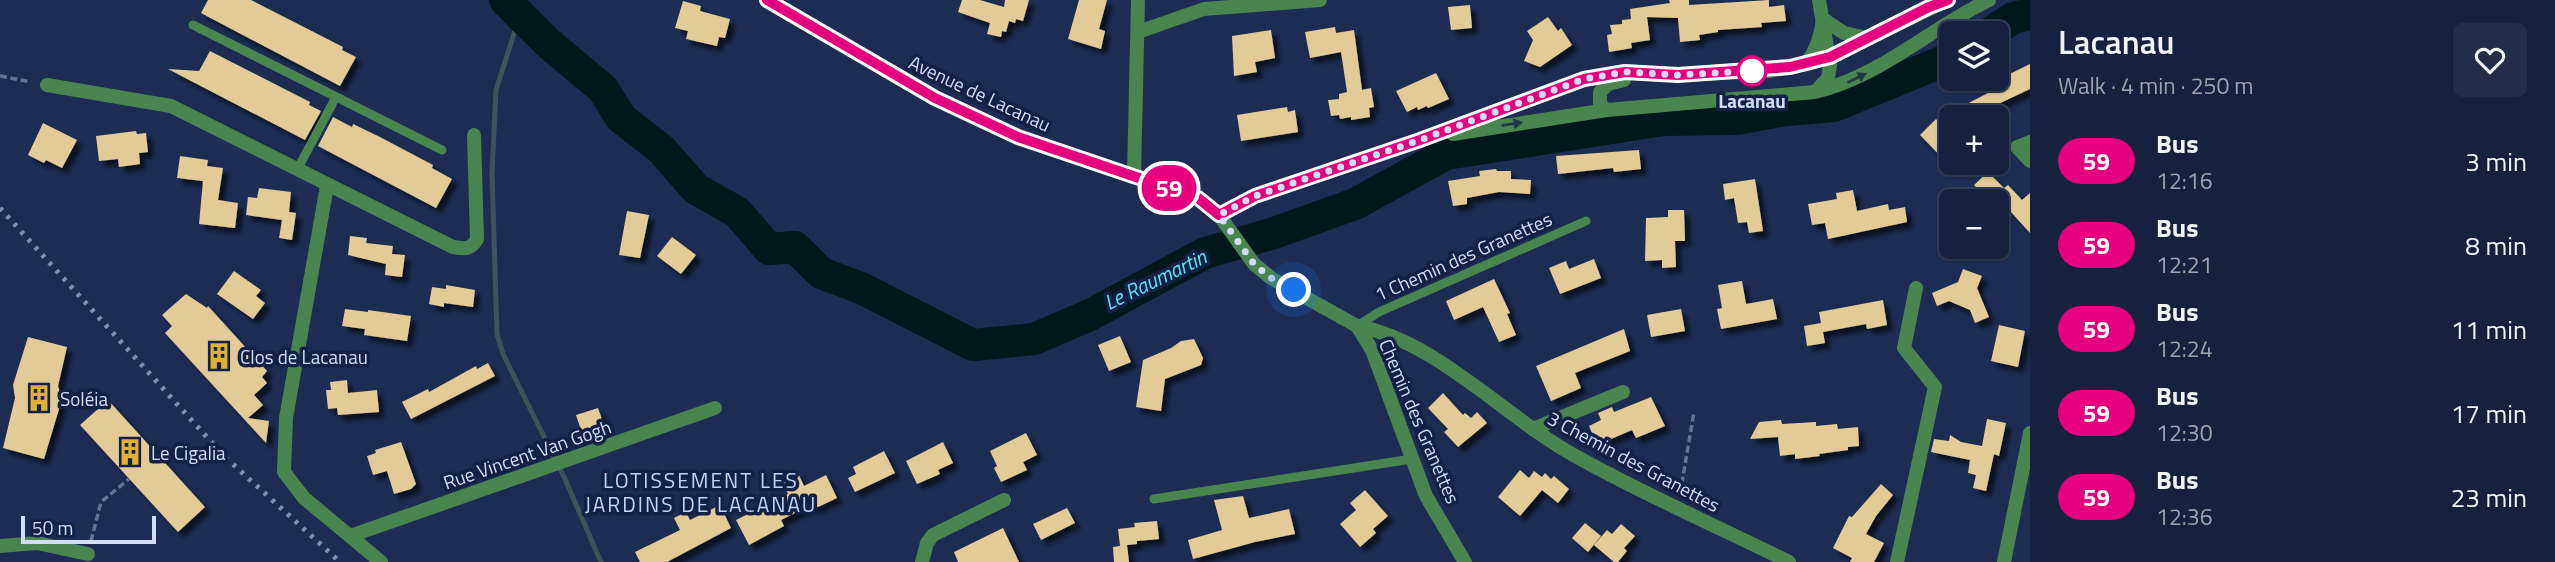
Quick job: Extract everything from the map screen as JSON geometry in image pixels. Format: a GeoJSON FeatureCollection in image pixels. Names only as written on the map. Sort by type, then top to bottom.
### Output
{"type":"FeatureCollection","features":[{"type":"Feature","properties":{"kind":"street","name":"Avenue de Lacanau"},"geometry":{"type":"LineString","coordinates":[[767,0],[935,98],[1018,137],[1198,198],[1219,215]]}},
{"type":"Feature","properties":{"kind":"street"},"geometry":{"type":"LineString","coordinates":[[1134,175],[1138,0]]}},
{"type":"Feature","properties":{"kind":"street"},"geometry":{"type":"LineString","coordinates":[[1138,32],[1204,9],[1320,0]]}},
{"type":"Feature","properties":{"kind":"street"},"geometry":{"type":"LineString","coordinates":[[1815,92],[1828,78],[1830,57],[1819,0]]}},
{"type":"Feature","properties":{"kind":"street"},"geometry":{"type":"LineString","coordinates":[[1607,110],[1600,105],[1599,98],[1603,87],[1616,81],[1769,71],[1806,64],[1830,57],[1948,0]]}},
{"type":"Feature","properties":{"kind":"street"},"geometry":{"type":"LineString","coordinates":[[1420,140],[1607,110],[1815,92],[1847,83],[1873,70],[1989,0]]}},
{"type":"Feature","properties":{"kind":"street"},"geometry":{"type":"LineString","coordinates":[[1823,19],[1843,33],[1867,38]]}},
{"type":"Feature","properties":{"kind":"street"},"geometry":{"type":"LineString","coordinates":[[1806,64],[1821,36],[1823,19]]}},
{"type":"Feature","properties":{"kind":"street"},"geometry":{"type":"LineString","coordinates":[[1219,215],[1255,196],[1420,140],[1584,79],[1625,72],[1678,75]]}},
{"type":"Feature","properties":{"kind":"street"},"geometry":{"type":"LineString","coordinates":[[47,85],[171,106],[327,186],[453,247],[465,250],[473,246],[477,239],[474,135]]}},
{"type":"Feature","properties":{"kind":"street"},"geometry":{"type":"LineString","coordinates":[[2030,142],[2017,147],[2030,161]]}},
{"type":"Feature","properties":{"kind":"street"},"geometry":{"type":"LineString","coordinates":[[327,186],[286,418],[284,472],[304,498],[381,562]]}},
{"type":"Feature","properties":{"kind":"street","name":"Chemin des Granettes"},"geometry":{"type":"LineString","coordinates":[[1219,215],[1254,264],[1271,278],[1357,326],[1372,350],[1426,496],[1465,562]]}},
{"type":"Feature","properties":{"kind":"street"},"geometry":{"type":"LineString","coordinates":[[1897,562],[1935,387],[1904,348],[1916,288]]}},
{"type":"Feature","properties":{"kind":"street","name":"3 Chemin des Granettes"},"geometry":{"type":"LineString","coordinates":[[1357,326],[1379,330],[1426,353],[1532,429],[1579,458],[1788,562]]}},
{"type":"Feature","properties":{"kind":"street"},"geometry":{"type":"LineString","coordinates":[[1532,429],[1623,392]]}},
{"type":"Feature","properties":{"kind":"street","name":"Rue Vincent Van Gogh"},"geometry":{"type":"LineString","coordinates":[[350,536],[715,408]]}},
{"type":"Feature","properties":{"kind":"street"},"geometry":{"type":"LineString","coordinates":[[2004,562],[2029,433]]}},
{"type":"Feature","properties":{"kind":"street"},"geometry":{"type":"LineString","coordinates":[[922,562],[927,542],[933,535],[1003,500]]}},
{"type":"Feature","properties":{"kind":"street"},"geometry":{"type":"LineString","coordinates":[[0,546],[37,543],[88,554]]}},
{"type":"Feature","properties":{"kind":"lane"},"geometry":{"type":"LineString","coordinates":[[193,25],[442,150]]}},
{"type":"Feature","properties":{"kind":"lane"},"geometry":{"type":"LineString","coordinates":[[298,170],[337,97]]}},
{"type":"Feature","properties":{"kind":"lane","name":"1 Chemin des Granettes"},"geometry":{"type":"LineString","coordinates":[[1357,326],[1379,312],[1586,221]]}},
{"type":"Feature","properties":{"kind":"lane"},"geometry":{"type":"LineString","coordinates":[[1154,499],[1412,459]]}},
{"type":"Feature","properties":{"kind":"path"},"geometry":{"type":"LineString","coordinates":[[0,76],[47,85]]}},
{"type":"Feature","properties":{"kind":"path"},"geometry":{"type":"LineString","coordinates":[[1678,507],[1694,412]]}},
{"type":"Feature","properties":{"kind":"path"},"geometry":{"type":"LineString","coordinates":[[88,554],[101,502],[129,479]]}},
{"type":"Feature","properties":{"kind":"building"},"geometry":{"type":"Polygon","coordinates":[[[208,0],[251,0],[343,47],[342,50],[356,57],[340,86],[201,13],[208,0]]]}},
{"type":"Feature","properties":{"kind":"building"},"geometry":{"type":"Polygon","coordinates":[[[962,0],[980,0],[1004,7],[1005,0],[1029,0],[1023,21],[1009,21],[1006,32],[1002,31],[1001,37],[987,34],[990,23],[958,12],[962,0]]]}},
{"type":"Feature","properties":{"kind":"building"},"geometry":{"type":"Polygon","coordinates":[[[1079,0],[1107,0],[1099,29],[1105,31],[1101,49],[1068,39],[1079,0]]]}},
{"type":"Feature","properties":{"kind":"building"},"geometry":{"type":"Polygon","coordinates":[[[1669,0],[1689,0],[1689,5],[1769,0],[1769,7],[1784,5],[1786,21],[1761,23],[1762,27],[1718,30],[1699,35],[1700,40],[1680,42],[1678,18],[1647,17],[1650,40],[1631,43],[1632,48],[1609,52],[1607,35],[1612,34],[1610,25],[1622,24],[1622,20],[1631,19],[1630,9],[1670,3],[1669,0]]]}},
{"type":"Feature","properties":{"kind":"building"},"geometry":{"type":"Polygon","coordinates":[[[683,1],[701,6],[700,11],[730,19],[725,38],[719,37],[717,46],[686,39],[688,31],[675,28],[683,1]]]}},
{"type":"Feature","properties":{"kind":"building"},"geometry":{"type":"Polygon","coordinates":[[[1470,5],[1472,28],[1451,30],[1448,7],[1470,5]]]}},
{"type":"Feature","properties":{"kind":"building"},"geometry":{"type":"Polygon","coordinates":[[[1548,17],[1558,31],[1561,28],[1572,45],[1540,67],[1524,61],[1533,40],[1527,31],[1548,17]]]}},
{"type":"Feature","properties":{"kind":"building"},"geometry":{"type":"Polygon","coordinates":[[[1335,27],[1336,33],[1354,30],[1362,90],[1371,88],[1374,107],[1369,108],[1370,117],[1351,120],[1351,117],[1340,119],[1339,115],[1331,116],[1328,100],[1339,99],[1339,94],[1347,92],[1341,52],[1310,58],[1305,32],[1335,27]]]}},
{"type":"Feature","properties":{"kind":"building"},"geometry":{"type":"Polygon","coordinates":[[[1271,30],[1275,58],[1255,62],[1257,72],[1234,76],[1232,36],[1271,30]]]}},
{"type":"Feature","properties":{"kind":"building"},"geometry":{"type":"Polygon","coordinates":[[[210,51],[310,102],[309,105],[321,111],[305,140],[168,69],[199,71],[210,51]]]}},
{"type":"Feature","properties":{"kind":"building"},"geometry":{"type":"Polygon","coordinates":[[[2030,64],[2030,89],[1996,105],[1965,105],[1988,93],[1987,91],[2009,91],[2009,74],[2030,64]]]}},
{"type":"Feature","properties":{"kind":"building"},"geometry":{"type":"Polygon","coordinates":[[[1436,73],[1449,99],[1428,108],[1427,106],[1418,110],[1417,107],[1407,112],[1396,91],[1436,73]]]}},
{"type":"Feature","properties":{"kind":"building"},"geometry":{"type":"Polygon","coordinates":[[[1287,107],[1288,112],[1295,110],[1298,132],[1241,141],[1237,115],[1287,107]]]}},
{"type":"Feature","properties":{"kind":"building"},"geometry":{"type":"Polygon","coordinates":[[[333,117],[380,137],[433,165],[432,168],[452,179],[436,208],[318,146],[333,117]]]}},
{"type":"Feature","properties":{"kind":"building"},"geometry":{"type":"Polygon","coordinates":[[[1936,119],[1939,122],[1939,155],[1920,135],[1936,119]]]}},
{"type":"Feature","properties":{"kind":"building"},"geometry":{"type":"Polygon","coordinates":[[[43,123],[77,140],[62,168],[28,155],[43,123]]]}},
{"type":"Feature","properties":{"kind":"building"},"geometry":{"type":"Polygon","coordinates":[[[136,131],[137,134],[146,133],[148,152],[139,153],[140,164],[119,167],[118,159],[99,161],[96,136],[136,131]]]}},
{"type":"Feature","properties":{"kind":"building"},"geometry":{"type":"Polygon","coordinates":[[[1639,150],[1641,169],[1614,172],[1613,168],[1558,174],[1556,156],[1639,150]]]}},
{"type":"Feature","properties":{"kind":"building"},"geometry":{"type":"Polygon","coordinates":[[[180,156],[208,160],[207,166],[223,168],[218,200],[238,203],[235,228],[199,224],[203,181],[177,178],[180,156]]]}},
{"type":"Feature","properties":{"kind":"building"},"geometry":{"type":"Polygon","coordinates":[[[1479,171],[1511,171],[1511,179],[1531,180],[1530,194],[1499,192],[1467,198],[1467,204],[1453,206],[1448,181],[1480,176],[1479,171]]]}},
{"type":"Feature","properties":{"kind":"building"},"geometry":{"type":"Polygon","coordinates":[[[1985,175],[1991,175],[2004,188],[2008,185],[2022,200],[2030,193],[2030,233],[2009,210],[2009,189],[1978,189],[1974,185],[1985,175]]]}},
{"type":"Feature","properties":{"kind":"building"},"geometry":{"type":"Polygon","coordinates":[[[1755,179],[1763,231],[1749,233],[1747,222],[1738,223],[1734,198],[1725,200],[1723,184],[1755,179]]]}},
{"type":"Feature","properties":{"kind":"building"},"geometry":{"type":"Polygon","coordinates":[[[259,188],[291,192],[289,212],[296,213],[292,240],[279,238],[282,220],[246,215],[248,197],[257,198],[259,188]]]}},
{"type":"Feature","properties":{"kind":"building"},"geometry":{"type":"Polygon","coordinates":[[[1853,190],[1857,211],[1888,204],[1889,210],[1905,207],[1907,222],[1828,239],[1825,223],[1812,225],[1808,204],[1837,199],[1836,193],[1853,190]]]}},
{"type":"Feature","properties":{"kind":"building"},"geometry":{"type":"Polygon","coordinates":[[[1668,210],[1684,210],[1685,241],[1675,241],[1676,267],[1662,268],[1662,260],[1645,261],[1646,218],[1668,217],[1668,210]]]}},
{"type":"Feature","properties":{"kind":"building"},"geometry":{"type":"Polygon","coordinates":[[[627,211],[649,215],[640,258],[619,255],[627,211]]]}},
{"type":"Feature","properties":{"kind":"building"},"geometry":{"type":"Polygon","coordinates":[[[350,236],[367,238],[366,243],[393,246],[392,254],[405,255],[402,277],[385,275],[386,264],[348,255],[350,236]]]}},
{"type":"Feature","properties":{"kind":"building"},"geometry":{"type":"Polygon","coordinates":[[[672,237],[696,255],[681,274],[657,256],[672,237]]]}},
{"type":"Feature","properties":{"kind":"building"},"geometry":{"type":"Polygon","coordinates":[[[1594,259],[1601,278],[1560,294],[1549,268],[1566,261],[1569,269],[1594,259]]]}},
{"type":"Feature","properties":{"kind":"building"},"geometry":{"type":"Polygon","coordinates":[[[1963,269],[1982,276],[1977,288],[1989,317],[1975,323],[1970,310],[1949,301],[1937,306],[1932,293],[1958,282],[1963,269]]]}},
{"type":"Feature","properties":{"kind":"building"},"geometry":{"type":"Polygon","coordinates":[[[234,271],[261,290],[256,296],[265,303],[253,319],[217,294],[234,271]]]}},
{"type":"Feature","properties":{"kind":"building"},"geometry":{"type":"Polygon","coordinates":[[[1494,279],[1510,313],[1507,314],[1516,335],[1499,342],[1483,307],[1454,320],[1446,301],[1494,279]]]}},
{"type":"Feature","properties":{"kind":"building"},"geometry":{"type":"Polygon","coordinates":[[[1742,281],[1746,304],[1773,299],[1777,319],[1721,329],[1717,309],[1722,308],[1718,285],[1742,281]]]}},
{"type":"Feature","properties":{"kind":"building"},"geometry":{"type":"Polygon","coordinates":[[[446,285],[475,290],[473,307],[429,304],[432,287],[446,289],[446,285]]]}},
{"type":"Feature","properties":{"kind":"building","name":"Clos de Lacanau"},"geometry":{"type":"Polygon","coordinates":[[[186,294],[207,308],[208,306],[267,371],[262,377],[267,383],[254,395],[263,405],[248,418],[269,421],[266,443],[165,333],[172,326],[162,315],[186,294]]]}},
{"type":"Feature","properties":{"kind":"building"},"geometry":{"type":"Polygon","coordinates":[[[1883,300],[1887,325],[1867,329],[1866,324],[1823,332],[1825,343],[1807,346],[1804,326],[1821,323],[1819,312],[1883,300]]]}},
{"type":"Feature","properties":{"kind":"building"},"geometry":{"type":"Polygon","coordinates":[[[345,309],[411,316],[407,341],[364,335],[365,329],[342,326],[345,309]]]}},
{"type":"Feature","properties":{"kind":"building"},"geometry":{"type":"Polygon","coordinates":[[[1681,309],[1685,331],[1651,337],[1647,315],[1681,309]]]}},
{"type":"Feature","properties":{"kind":"building"},"geometry":{"type":"Polygon","coordinates":[[[1999,325],[2025,331],[2018,367],[1991,361],[1999,325]]]}},
{"type":"Feature","properties":{"kind":"building"},"geometry":{"type":"Polygon","coordinates":[[[1624,329],[1630,351],[1575,373],[1581,388],[1551,401],[1536,366],[1624,329]]]}},
{"type":"Feature","properties":{"kind":"building"},"geometry":{"type":"Polygon","coordinates":[[[1120,336],[1131,362],[1109,371],[1098,345],[1120,336]]]}},
{"type":"Feature","properties":{"kind":"building","name":"Soléia"},"geometry":{"type":"Polygon","coordinates":[[[28,337],[67,347],[58,386],[62,399],[44,459],[3,448],[15,398],[13,385],[28,337]]]}},
{"type":"Feature","properties":{"kind":"building"},"geometry":{"type":"Polygon","coordinates":[[[1194,339],[1203,358],[1201,365],[1165,379],[1161,411],[1136,407],[1143,360],[1181,341],[1194,339]]]}},
{"type":"Feature","properties":{"kind":"building"},"geometry":{"type":"Polygon","coordinates":[[[488,363],[495,376],[411,419],[402,402],[428,389],[429,392],[476,366],[477,369],[488,363]]]}},
{"type":"Feature","properties":{"kind":"building"},"geometry":{"type":"Polygon","coordinates":[[[347,380],[348,393],[377,390],[379,412],[338,415],[337,408],[328,409],[326,390],[331,390],[330,382],[347,380]]]}},
{"type":"Feature","properties":{"kind":"building"},"geometry":{"type":"Polygon","coordinates":[[[1443,393],[1463,415],[1465,413],[1471,418],[1477,412],[1487,423],[1458,447],[1444,432],[1448,429],[1428,408],[1443,393]]]}},
{"type":"Feature","properties":{"kind":"building"},"geometry":{"type":"Polygon","coordinates":[[[1651,397],[1665,426],[1636,438],[1632,430],[1597,445],[1589,426],[1601,420],[1598,413],[1612,407],[1614,412],[1651,397]]]}},
{"type":"Feature","properties":{"kind":"building","name":"Le Cigalia"},"geometry":{"type":"Polygon","coordinates":[[[108,400],[205,507],[178,532],[80,425],[108,400]]]}},
{"type":"Feature","properties":{"kind":"building"},"geometry":{"type":"Polygon","coordinates":[[[598,408],[605,428],[583,436],[576,415],[598,408]]]}},
{"type":"Feature","properties":{"kind":"building"},"geometry":{"type":"Polygon","coordinates":[[[1987,419],[2006,423],[1999,456],[1994,454],[1986,491],[1973,488],[1976,475],[1968,473],[1970,460],[1931,452],[1934,439],[1949,441],[1950,435],[1961,442],[1982,446],[1987,419]]]}},
{"type":"Feature","properties":{"kind":"building"},"geometry":{"type":"Polygon","coordinates":[[[1781,420],[1782,424],[1816,422],[1816,426],[1837,424],[1838,429],[1858,427],[1859,446],[1795,459],[1795,454],[1780,456],[1778,437],[1750,439],[1759,422],[1781,420]]]}},
{"type":"Feature","properties":{"kind":"building"},"geometry":{"type":"Polygon","coordinates":[[[1026,433],[1037,455],[1023,462],[1027,470],[1001,482],[990,451],[1026,433]]]}},
{"type":"Feature","properties":{"kind":"building"},"geometry":{"type":"Polygon","coordinates":[[[401,442],[416,484],[411,489],[394,494],[387,471],[373,475],[367,456],[376,453],[375,450],[401,442]]]}},
{"type":"Feature","properties":{"kind":"building"},"geometry":{"type":"Polygon","coordinates":[[[943,442],[953,463],[938,470],[940,474],[917,484],[906,461],[943,442]]]}},
{"type":"Feature","properties":{"kind":"building"},"geometry":{"type":"Polygon","coordinates":[[[884,451],[895,473],[855,492],[848,478],[856,474],[853,467],[884,451]]]}},
{"type":"Feature","properties":{"kind":"building"},"geometry":{"type":"Polygon","coordinates":[[[1520,470],[1529,478],[1534,471],[1542,477],[1545,473],[1551,479],[1554,476],[1569,489],[1558,503],[1542,490],[1520,516],[1498,497],[1520,470]]]}},
{"type":"Feature","properties":{"kind":"building"},"geometry":{"type":"Polygon","coordinates":[[[798,473],[804,486],[826,475],[837,498],[818,507],[807,507],[781,520],[784,526],[749,545],[736,520],[788,494],[782,481],[798,473]]]}},
{"type":"Feature","properties":{"kind":"building"},"geometry":{"type":"Polygon","coordinates":[[[1881,484],[1893,495],[1866,534],[1884,543],[1874,562],[1850,562],[1852,558],[1833,548],[1849,516],[1852,517],[1881,484]]]}},
{"type":"Feature","properties":{"kind":"building"},"geometry":{"type":"Polygon","coordinates":[[[1365,490],[1388,516],[1373,529],[1376,533],[1360,547],[1340,524],[1356,510],[1350,503],[1365,490]]]}},
{"type":"Feature","properties":{"kind":"building"},"geometry":{"type":"Polygon","coordinates":[[[1243,496],[1249,518],[1289,509],[1295,534],[1193,559],[1188,540],[1222,530],[1214,500],[1243,496]]]}},
{"type":"Feature","properties":{"kind":"building"},"geometry":{"type":"Polygon","coordinates":[[[720,505],[731,528],[667,562],[640,562],[635,552],[680,530],[674,518],[686,512],[690,520],[720,505]]]}},
{"type":"Feature","properties":{"kind":"building"},"geometry":{"type":"Polygon","coordinates":[[[1067,508],[1075,523],[1041,540],[1033,524],[1067,508]]]}},
{"type":"Feature","properties":{"kind":"building"},"geometry":{"type":"Polygon","coordinates":[[[1157,521],[1159,539],[1127,545],[1129,562],[1114,562],[1113,547],[1120,546],[1118,529],[1135,527],[1134,523],[1157,521]]]}},
{"type":"Feature","properties":{"kind":"building"},"geometry":{"type":"Polygon","coordinates":[[[1585,523],[1601,536],[1588,552],[1572,538],[1585,523]]]}},
{"type":"Feature","properties":{"kind":"building"},"geometry":{"type":"Polygon","coordinates":[[[1621,524],[1635,536],[1624,548],[1627,551],[1618,562],[1614,562],[1594,545],[1607,530],[1612,534],[1621,524]]]}},
{"type":"Feature","properties":{"kind":"building"},"geometry":{"type":"Polygon","coordinates":[[[1003,528],[1019,562],[958,562],[954,552],[1003,528]]]}},
{"type":"Feature","properties":{"kind":"waterway","name":"Le Raumartin"},"geometry":{"type":"LineString","coordinates":[[505,0],[547,42],[603,89],[621,118],[662,150],[696,189],[737,212],[769,249],[795,247],[821,273],[861,288],[973,345],[1034,339],[1090,315],[1205,253],[1274,233],[1355,204],[1446,154],[1663,120],[1737,119],[1786,110],[1834,106],[1939,63]]}},
{"type":"Feature","properties":{"kind":"waterway","name":"Le Raumartin"},"geometry":{"type":"LineString","coordinates":[[2008,21],[2030,14]]}},
{"type":"Feature","properties":{"kind":"waterway"},"geometry":{"type":"LineString","coordinates":[[520,15],[496,90],[492,174],[497,334],[503,354],[565,479],[601,562]]}},
{"type":"Feature","properties":{"kind":"railway"},"geometry":{"type":"LineString","coordinates":[[0,208],[224,456],[340,562]]}},
{"type":"Feature","properties":{"kind":"bus line","name":"59"},"geometry":{"type":"LineString","coordinates":[[767,0],[935,98],[1018,137],[1198,198],[1219,215],[1255,196],[1420,140],[1584,79],[1625,72],[1678,75],[1769,71],[1806,64],[1830,57],[1948,0]]}},
{"type":"Feature","properties":{"kind":"place","name":"Lacanau"},"geometry":{"type":"Point","coordinates":[1752,71]}},
{"type":"Feature","properties":{"kind":"place","name":"Clos de Lacanau"},"geometry":{"type":"Point","coordinates":[219,356]}},
{"type":"Feature","properties":{"kind":"place","name":"Soléia"},"geometry":{"type":"Point","coordinates":[39,398]}},
{"type":"Feature","properties":{"kind":"place","name":"Le Cigalia"},"geometry":{"type":"Point","coordinates":[130,452]}},
{"type":"Feature","properties":{"kind":"district","name":"LOTISSEMENT LES JARDINS DE LACANAU"},"geometry":{"type":"Point","coordinates":[701,492]}},
{"type":"Feature","properties":{"kind":"route"},"geometry":{"type":"LineString","coordinates":[[1294,290],[1271,278],[1254,264],[1219,215],[1255,196],[1420,140],[1584,79],[1625,72],[1678,75],[1752,71]]}}]}
